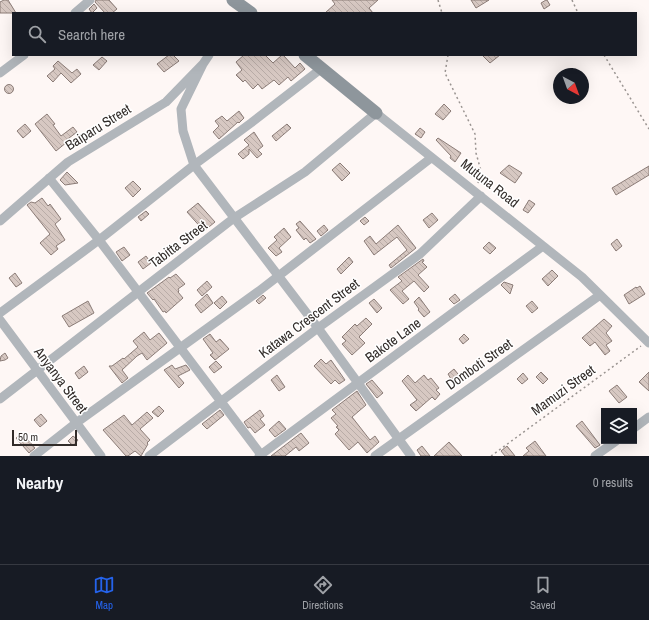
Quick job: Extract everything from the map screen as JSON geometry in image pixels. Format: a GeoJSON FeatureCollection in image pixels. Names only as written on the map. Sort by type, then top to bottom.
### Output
{"type":"FeatureCollection","features":[{"type":"Feature","properties":{"kind":"street"},"geometry":{"type":"LineString","coordinates":[[76,12],[90,0]]}},
{"type":"Feature","properties":{"kind":"street"},"geometry":{"type":"LineString","coordinates":[[233,0],[245,11]]}},
{"type":"Feature","properties":{"kind":"street"},"geometry":{"type":"LineString","coordinates":[[0,73],[23,56]]}},
{"type":"Feature","properties":{"kind":"street","name":"Baiparu Street"},"geometry":{"type":"LineString","coordinates":[[0,221],[68,162],[166,102],[208,56]]}},
{"type":"Feature","properties":{"kind":"street","name":"Mutuna Road"},"geometry":{"type":"LineString","coordinates":[[307,56],[431,158],[582,277],[648,342]]}},
{"type":"Feature","properties":{"kind":"street"},"geometry":{"type":"LineString","coordinates":[[202,64],[182,109],[183,131],[194,165],[318,328],[410,456]]}},
{"type":"Feature","properties":{"kind":"street"},"geometry":{"type":"LineString","coordinates":[[0,314],[99,240],[194,165],[252,123],[322,68]]}},
{"type":"Feature","properties":{"kind":"street","name":"Tabitta Street"},"geometry":{"type":"LineString","coordinates":[[0,399],[234,218],[306,172],[376,113]]}},
{"type":"Feature","properties":{"kind":"street"},"geometry":{"type":"LineString","coordinates":[[34,456],[76,423],[278,276],[431,158]]}},
{"type":"Feature","properties":{"kind":"street"},"geometry":{"type":"LineString","coordinates":[[49,178],[99,240],[261,456]]}},
{"type":"Feature","properties":{"kind":"street","name":"Katawa Crescent Street"},"geometry":{"type":"LineString","coordinates":[[149,456],[318,328],[420,254],[478,194]]}},
{"type":"Feature","properties":{"kind":"street","name":"Bakote Lane"},"geometry":{"type":"LineString","coordinates":[[261,456],[543,246]]}},
{"type":"Feature","properties":{"kind":"street","name":"Domboti Street"},"geometry":{"type":"LineString","coordinates":[[375,456],[398,438],[600,295]]}},
{"type":"Feature","properties":{"kind":"street","name":"Anyanya Street"},"geometry":{"type":"LineString","coordinates":[[0,320],[101,456]]}},
{"type":"Feature","properties":{"kind":"street"},"geometry":{"type":"LineString","coordinates":[[637,426],[649,417]]}},
{"type":"Feature","properties":{"kind":"street"},"geometry":{"type":"LineString","coordinates":[[595,456],[612,444]]}},
{"type":"Feature","properties":{"kind":"path"},"geometry":{"type":"LineString","coordinates":[[438,0],[442,12]]}},
{"type":"Feature","properties":{"kind":"path"},"geometry":{"type":"LineString","coordinates":[[572,0],[578,12]]}},
{"type":"Feature","properties":{"kind":"path"},"geometry":{"type":"LineString","coordinates":[[448,56],[445,73],[475,134],[476,153],[481,171],[478,194]]}},
{"type":"Feature","properties":{"kind":"path"},"geometry":{"type":"LineString","coordinates":[[605,56],[649,129]]}},
{"type":"Feature","properties":{"kind":"path","name":"Mamuzi Street"},"geometry":{"type":"LineString","coordinates":[[491,456],[648,342]]}},
{"type":"Feature","properties":{"kind":"building"},"geometry":{"type":"Polygon","coordinates":[[[8,0],[15,12],[0,13],[0,2],[8,0]]]}},
{"type":"Feature","properties":{"kind":"building"},"geometry":{"type":"Polygon","coordinates":[[[96,0],[109,0],[117,9],[113,12],[104,12],[95,2],[96,0]]]}},
{"type":"Feature","properties":{"kind":"building"},"geometry":{"type":"Polygon","coordinates":[[[332,0],[378,0],[369,8],[372,12],[326,12],[335,4],[332,0]]]}},
{"type":"Feature","properties":{"kind":"building"},"geometry":{"type":"Polygon","coordinates":[[[471,0],[489,0],[476,8],[471,0]]]}},
{"type":"Feature","properties":{"kind":"building"},"geometry":{"type":"Polygon","coordinates":[[[546,0],[550,5],[544,9],[541,3],[546,0]]]}},
{"type":"Feature","properties":{"kind":"building"},"geometry":{"type":"Polygon","coordinates":[[[94,4],[97,8],[93,12],[89,9],[94,4]]]}},
{"type":"Feature","properties":{"kind":"building"},"geometry":{"type":"Polygon","coordinates":[[[168,56],[174,56],[179,61],[164,72],[157,64],[168,56]]]}},
{"type":"Feature","properties":{"kind":"building"},"geometry":{"type":"Polygon","coordinates":[[[243,56],[266,56],[273,63],[281,56],[284,56],[295,68],[300,63],[305,69],[291,81],[288,77],[279,85],[274,80],[262,89],[258,84],[253,89],[245,80],[243,82],[236,75],[242,70],[236,62],[243,56]]]}},
{"type":"Feature","properties":{"kind":"building"},"geometry":{"type":"Polygon","coordinates":[[[483,56],[499,56],[490,63],[483,56]]]}},
{"type":"Feature","properties":{"kind":"building"},"geometry":{"type":"Polygon","coordinates":[[[102,57],[107,61],[99,70],[93,65],[102,57]]]}},
{"type":"Feature","properties":{"kind":"building"},"geometry":{"type":"Polygon","coordinates":[[[58,61],[72,73],[77,69],[81,74],[71,83],[61,73],[53,82],[47,76],[55,69],[53,66],[58,61]]]}},
{"type":"Feature","properties":{"kind":"building"},"geometry":{"type":"Polygon","coordinates":[[[9,84],[14,89],[9,94],[4,89],[9,84]]]}},
{"type":"Feature","properties":{"kind":"building"},"geometry":{"type":"Polygon","coordinates":[[[444,104],[451,111],[443,120],[435,114],[444,104]]]}},
{"type":"Feature","properties":{"kind":"building"},"geometry":{"type":"Polygon","coordinates":[[[239,111],[244,118],[219,139],[213,132],[219,126],[215,121],[222,116],[227,121],[239,111]]]}},
{"type":"Feature","properties":{"kind":"building"},"geometry":{"type":"Polygon","coordinates":[[[47,114],[55,124],[53,125],[61,136],[73,127],[77,132],[65,141],[67,142],[56,151],[35,124],[47,114]]]}},
{"type":"Feature","properties":{"kind":"building"},"geometry":{"type":"Polygon","coordinates":[[[25,124],[31,131],[23,138],[17,131],[25,124]]]}},
{"type":"Feature","properties":{"kind":"building"},"geometry":{"type":"Polygon","coordinates":[[[287,124],[291,128],[276,141],[272,136],[287,124]]]}},
{"type":"Feature","properties":{"kind":"building"},"geometry":{"type":"Polygon","coordinates":[[[420,128],[425,132],[421,138],[415,134],[420,128]]]}},
{"type":"Feature","properties":{"kind":"building"},"geometry":{"type":"Polygon","coordinates":[[[254,132],[263,146],[258,150],[262,154],[257,158],[249,149],[249,154],[243,159],[238,154],[249,145],[244,140],[254,132]]]}},
{"type":"Feature","properties":{"kind":"building"},"geometry":{"type":"Polygon","coordinates":[[[438,138],[461,153],[455,162],[436,140],[438,138]]]}},
{"type":"Feature","properties":{"kind":"building"},"geometry":{"type":"Polygon","coordinates":[[[340,163],[350,173],[342,181],[332,170],[340,163]]]}},
{"type":"Feature","properties":{"kind":"building"},"geometry":{"type":"Polygon","coordinates":[[[509,165],[522,173],[515,183],[500,173],[509,165]]]}},
{"type":"Feature","properties":{"kind":"building"},"geometry":{"type":"Polygon","coordinates":[[[649,166],[649,175],[616,195],[612,188],[649,166]]]}},
{"type":"Feature","properties":{"kind":"building"},"geometry":{"type":"Polygon","coordinates":[[[67,172],[78,183],[65,185],[60,180],[67,172]]]}},
{"type":"Feature","properties":{"kind":"building"},"geometry":{"type":"Polygon","coordinates":[[[133,181],[141,189],[133,197],[125,188],[133,181]]]}},
{"type":"Feature","properties":{"kind":"building"},"geometry":{"type":"Polygon","coordinates":[[[42,198],[48,206],[50,204],[61,219],[55,224],[65,240],[56,246],[58,249],[51,255],[40,243],[50,234],[27,205],[31,202],[35,203],[42,198]]]}},
{"type":"Feature","properties":{"kind":"building"},"geometry":{"type":"Polygon","coordinates":[[[529,200],[535,204],[528,213],[523,210],[529,200]]]}},
{"type":"Feature","properties":{"kind":"building"},"geometry":{"type":"Polygon","coordinates":[[[198,203],[215,222],[204,231],[187,212],[198,203]]]}},
{"type":"Feature","properties":{"kind":"building"},"geometry":{"type":"Polygon","coordinates":[[[146,211],[149,214],[141,221],[138,217],[146,211]]]}},
{"type":"Feature","properties":{"kind":"building"},"geometry":{"type":"Polygon","coordinates":[[[432,213],[438,220],[429,228],[423,220],[432,213]]]}},
{"type":"Feature","properties":{"kind":"building"},"geometry":{"type":"Polygon","coordinates":[[[365,217],[369,221],[364,225],[360,221],[365,217]]]}},
{"type":"Feature","properties":{"kind":"building"},"geometry":{"type":"Polygon","coordinates":[[[300,221],[316,239],[310,243],[306,238],[304,240],[296,230],[299,228],[296,224],[300,221]]]}},
{"type":"Feature","properties":{"kind":"building"},"geometry":{"type":"Polygon","coordinates":[[[324,225],[328,230],[321,236],[317,231],[324,225]]]}},
{"type":"Feature","properties":{"kind":"building"},"geometry":{"type":"Polygon","coordinates":[[[398,225],[416,248],[391,268],[389,265],[407,250],[397,237],[374,255],[364,241],[370,236],[376,244],[398,225]]]}},
{"type":"Feature","properties":{"kind":"building"},"geometry":{"type":"Polygon","coordinates":[[[284,228],[291,237],[279,248],[282,252],[276,256],[268,248],[277,240],[274,237],[284,228]]]}},
{"type":"Feature","properties":{"kind":"building"},"geometry":{"type":"Polygon","coordinates":[[[617,239],[622,246],[616,251],[611,244],[617,239]]]}},
{"type":"Feature","properties":{"kind":"building"},"geometry":{"type":"Polygon","coordinates":[[[489,242],[496,248],[490,254],[483,248],[489,242]]]}},
{"type":"Feature","properties":{"kind":"building"},"geometry":{"type":"Polygon","coordinates":[[[124,247],[130,255],[122,261],[116,252],[124,247]]]}},
{"type":"Feature","properties":{"kind":"building"},"geometry":{"type":"Polygon","coordinates":[[[146,256],[151,263],[143,269],[138,262],[146,256]]]}},
{"type":"Feature","properties":{"kind":"building"},"geometry":{"type":"Polygon","coordinates":[[[349,257],[353,262],[341,274],[337,269],[349,257]]]}},
{"type":"Feature","properties":{"kind":"building"},"geometry":{"type":"Polygon","coordinates":[[[423,259],[424,261],[422,262],[427,267],[418,275],[429,287],[424,292],[414,281],[402,291],[409,299],[403,304],[390,290],[402,281],[398,277],[423,259]]]}},
{"type":"Feature","properties":{"kind":"building"},"geometry":{"type":"Polygon","coordinates":[[[552,270],[558,276],[548,286],[542,279],[552,270]]]}},
{"type":"Feature","properties":{"kind":"building"},"geometry":{"type":"Polygon","coordinates":[[[15,273],[22,283],[16,287],[9,278],[15,273]]]}},
{"type":"Feature","properties":{"kind":"building"},"geometry":{"type":"Polygon","coordinates":[[[176,274],[185,284],[178,289],[178,292],[183,298],[166,313],[165,311],[163,312],[154,299],[153,300],[147,293],[169,277],[170,278],[176,274]]]}},
{"type":"Feature","properties":{"kind":"building"},"geometry":{"type":"Polygon","coordinates":[[[207,281],[212,287],[202,296],[197,290],[207,281]]]}},
{"type":"Feature","properties":{"kind":"building"},"geometry":{"type":"Polygon","coordinates":[[[504,282],[513,285],[510,294],[501,285],[504,282]]]}},
{"type":"Feature","properties":{"kind":"building"},"geometry":{"type":"Polygon","coordinates":[[[640,286],[645,294],[629,304],[624,295],[640,286]]]}},
{"type":"Feature","properties":{"kind":"building"},"geometry":{"type":"Polygon","coordinates":[[[207,294],[213,303],[201,313],[195,305],[207,294]]]}},
{"type":"Feature","properties":{"kind":"building"},"geometry":{"type":"Polygon","coordinates":[[[455,294],[460,300],[454,304],[449,299],[455,294]]]}},
{"type":"Feature","properties":{"kind":"building"},"geometry":{"type":"Polygon","coordinates":[[[263,295],[266,298],[259,304],[256,301],[263,295]]]}},
{"type":"Feature","properties":{"kind":"building"},"geometry":{"type":"Polygon","coordinates":[[[222,296],[227,302],[220,309],[214,303],[222,296]]]}},
{"type":"Feature","properties":{"kind":"building"},"geometry":{"type":"Polygon","coordinates":[[[419,297],[430,312],[424,317],[414,302],[419,297]]]}},
{"type":"Feature","properties":{"kind":"building"},"geometry":{"type":"Polygon","coordinates":[[[374,299],[382,308],[377,313],[369,303],[374,299]]]}},
{"type":"Feature","properties":{"kind":"building"},"geometry":{"type":"Polygon","coordinates":[[[88,301],[94,313],[69,327],[62,316],[88,301]]]}},
{"type":"Feature","properties":{"kind":"building"},"geometry":{"type":"Polygon","coordinates":[[[532,301],[538,308],[532,313],[526,306],[532,301]]]}},
{"type":"Feature","properties":{"kind":"building"},"geometry":{"type":"Polygon","coordinates":[[[366,318],[372,324],[359,337],[365,343],[352,355],[342,344],[346,341],[342,337],[355,324],[357,326],[366,318]]]}},
{"type":"Feature","properties":{"kind":"building"},"geometry":{"type":"Polygon","coordinates":[[[604,319],[612,326],[606,333],[612,341],[606,345],[610,351],[605,355],[595,342],[590,346],[582,338],[604,319]]]}},
{"type":"Feature","properties":{"kind":"building"},"geometry":{"type":"Polygon","coordinates":[[[144,332],[150,340],[159,333],[167,343],[147,360],[142,353],[137,356],[122,370],[128,378],[122,383],[109,366],[112,366],[123,358],[124,359],[138,347],[133,341],[144,332]]]}},
{"type":"Feature","properties":{"kind":"building"},"geometry":{"type":"Polygon","coordinates":[[[210,334],[216,342],[220,339],[229,349],[215,360],[210,355],[213,353],[203,339],[210,334]]]}},
{"type":"Feature","properties":{"kind":"building"},"geometry":{"type":"Polygon","coordinates":[[[464,334],[469,339],[463,344],[459,339],[464,334]]]}},
{"type":"Feature","properties":{"kind":"building"},"geometry":{"type":"Polygon","coordinates":[[[5,353],[8,358],[0,361],[1,356],[5,353]]]}},
{"type":"Feature","properties":{"kind":"building"},"geometry":{"type":"Polygon","coordinates":[[[321,359],[326,364],[331,360],[345,380],[339,384],[335,380],[331,384],[314,366],[321,359]]]}},
{"type":"Feature","properties":{"kind":"building"},"geometry":{"type":"Polygon","coordinates":[[[216,361],[222,367],[214,373],[209,367],[216,361]]]}},
{"type":"Feature","properties":{"kind":"building"},"geometry":{"type":"Polygon","coordinates":[[[172,365],[175,369],[186,365],[190,370],[178,376],[184,383],[179,388],[164,370],[172,365]]]}},
{"type":"Feature","properties":{"kind":"building"},"geometry":{"type":"Polygon","coordinates":[[[84,366],[88,372],[79,379],[75,373],[84,366]]]}},
{"type":"Feature","properties":{"kind":"building"},"geometry":{"type":"Polygon","coordinates":[[[454,369],[462,379],[451,379],[448,374],[454,369]]]}},
{"type":"Feature","properties":{"kind":"building"},"geometry":{"type":"Polygon","coordinates":[[[541,372],[548,379],[543,384],[536,377],[541,372]]]}},
{"type":"Feature","properties":{"kind":"building"},"geometry":{"type":"Polygon","coordinates":[[[649,372],[649,391],[639,382],[649,372]]]}},
{"type":"Feature","properties":{"kind":"building"},"geometry":{"type":"Polygon","coordinates":[[[523,373],[528,379],[522,384],[517,379],[523,373]]]}},
{"type":"Feature","properties":{"kind":"building"},"geometry":{"type":"Polygon","coordinates":[[[277,375],[285,387],[279,391],[271,380],[277,375]]]}},
{"type":"Feature","properties":{"kind":"building"},"geometry":{"type":"Polygon","coordinates":[[[408,375],[415,383],[424,375],[428,380],[431,378],[439,388],[436,390],[440,394],[435,400],[432,397],[416,411],[410,405],[417,400],[402,381],[408,375]]]}},
{"type":"Feature","properties":{"kind":"building"},"geometry":{"type":"Polygon","coordinates":[[[372,380],[383,393],[377,398],[366,384],[372,380]]]}},
{"type":"Feature","properties":{"kind":"building"},"geometry":{"type":"Polygon","coordinates":[[[617,385],[627,397],[619,403],[609,391],[617,385]]]}},
{"type":"Feature","properties":{"kind":"building"},"geometry":{"type":"Polygon","coordinates":[[[357,391],[366,405],[352,417],[370,440],[375,436],[379,442],[367,453],[358,442],[349,450],[335,434],[339,430],[336,427],[338,426],[331,418],[336,414],[332,410],[357,391]]]}},
{"type":"Feature","properties":{"kind":"building"},"geometry":{"type":"Polygon","coordinates":[[[159,406],[164,411],[158,417],[152,412],[159,406]]]}},
{"type":"Feature","properties":{"kind":"building"},"geometry":{"type":"Polygon","coordinates":[[[220,410],[224,415],[207,429],[202,424],[220,410]]]}},
{"type":"Feature","properties":{"kind":"building"},"geometry":{"type":"Polygon","coordinates":[[[260,410],[264,416],[260,419],[265,425],[255,433],[250,427],[248,428],[244,422],[260,410]]]}},
{"type":"Feature","properties":{"kind":"building"},"geometry":{"type":"Polygon","coordinates":[[[147,412],[153,418],[140,429],[150,440],[141,456],[135,451],[126,456],[103,430],[124,415],[132,425],[147,412]]]}},
{"type":"Feature","properties":{"kind":"building"},"geometry":{"type":"Polygon","coordinates":[[[41,414],[47,421],[40,427],[34,420],[41,414]]]}},
{"type":"Feature","properties":{"kind":"building"},"geometry":{"type":"Polygon","coordinates":[[[279,421],[286,429],[275,437],[269,430],[279,421]]]}},
{"type":"Feature","properties":{"kind":"building"},"geometry":{"type":"Polygon","coordinates":[[[582,421],[600,445],[595,448],[576,426],[582,421]]]}},
{"type":"Feature","properties":{"kind":"building"},"geometry":{"type":"Polygon","coordinates":[[[22,433],[35,448],[29,453],[16,438],[22,433]]]}},
{"type":"Feature","properties":{"kind":"building"},"geometry":{"type":"Polygon","coordinates":[[[301,433],[309,443],[299,451],[296,447],[285,456],[271,456],[301,433]]]}},
{"type":"Feature","properties":{"kind":"building"},"geometry":{"type":"Polygon","coordinates":[[[73,436],[78,440],[73,446],[68,441],[73,436]]]}},
{"type":"Feature","properties":{"kind":"building"},"geometry":{"type":"Polygon","coordinates":[[[535,441],[546,456],[523,456],[529,451],[526,448],[535,441]]]}},
{"type":"Feature","properties":{"kind":"building"},"geometry":{"type":"Polygon","coordinates":[[[449,442],[462,456],[434,456],[449,442]]]}},
{"type":"Feature","properties":{"kind":"building"},"geometry":{"type":"Polygon","coordinates":[[[422,446],[430,456],[421,456],[417,450],[422,446]]]}},
{"type":"Feature","properties":{"kind":"building"},"geometry":{"type":"Polygon","coordinates":[[[507,446],[515,456],[505,456],[501,451],[507,446]]]}}]}
